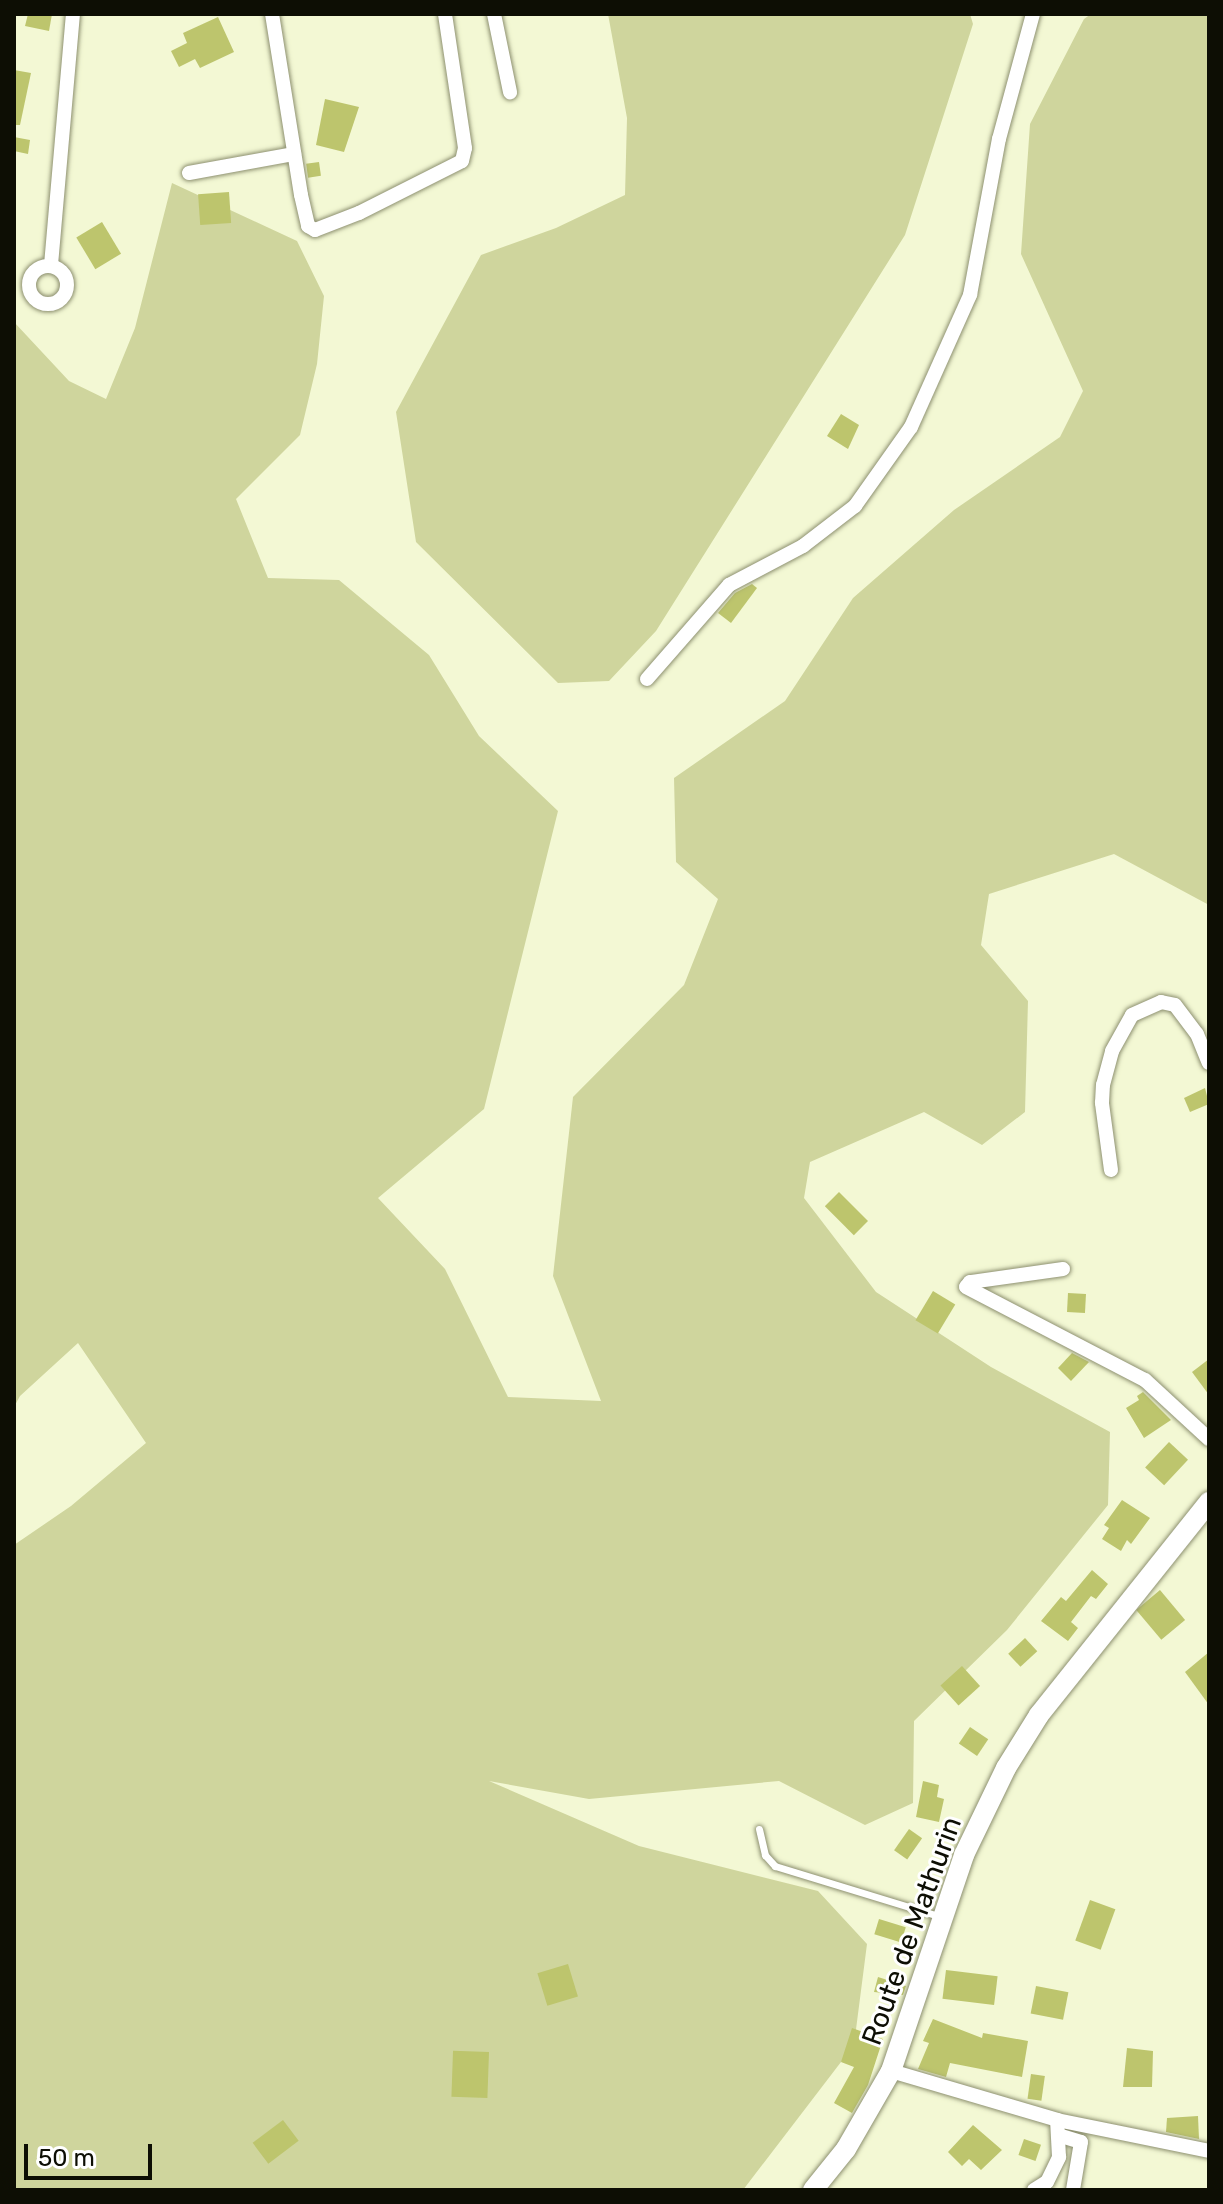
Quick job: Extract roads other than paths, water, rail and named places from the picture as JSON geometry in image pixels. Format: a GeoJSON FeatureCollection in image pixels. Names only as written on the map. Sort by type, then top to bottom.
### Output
{"type":"FeatureCollection","features":[{"type":"Feature","properties":{"kind":"street"},"geometry":{"type":"LineString","coordinates":[[51,265],[73,14]]}},
{"type":"Feature","properties":{"kind":"street"},"geometry":{"type":"LineString","coordinates":[[272,14],[308,226],[315,230],[359,213],[462,161],[465,148],[445,14]]}},
{"type":"Feature","properties":{"kind":"street"},"geometry":{"type":"LineString","coordinates":[[494,14],[510,92]]}},
{"type":"Feature","properties":{"kind":"street"},"geometry":{"type":"LineString","coordinates":[[647,679],[729,585],[803,546],[855,506],[911,427],[970,295],[999,139],[1033,14]]}},
{"type":"Feature","properties":{"kind":"street"},"geometry":{"type":"LineString","coordinates":[[189,173],[294,154]]}},
{"type":"Feature","properties":{"kind":"street"},"geometry":{"type":"LineString","coordinates":[[1111,1170],[1102,1103],[1103,1085],[1112,1051],[1132,1015],[1161,1002],[1175,1005],[1197,1034],[1209,1063]]}},
{"type":"Feature","properties":{"kind":"street"},"geometry":{"type":"LineString","coordinates":[[1063,1269],[970,1282],[966,1287],[1145,1380],[1209,1439]]}},
{"type":"Feature","properties":{"kind":"street","name":"Route de Mathurin"},"geometry":{"type":"LineString","coordinates":[[813,2190],[846,2149],[891,2071],[970,1843],[1006,1768],[1039,1715],[1209,1502]]}},
{"type":"Feature","properties":{"kind":"street"},"geometry":{"type":"LineString","coordinates":[[891,2071],[1058,2127],[1209,2151]]}},
{"type":"Feature","properties":{"kind":"street"},"geometry":{"type":"LineString","coordinates":[[1034,2190],[1047,2182],[1059,2157],[1058,2127]]}},
{"type":"Feature","properties":{"kind":"street"},"geometry":{"type":"LineString","coordinates":[[1058,2127],[1081,2142],[1073,2190]]}},
{"type":"Feature","properties":{"kind":"lane"},"geometry":{"type":"LineString","coordinates":[[759,1829],[765,1855],[775,1866],[943,1917]]}}]}
